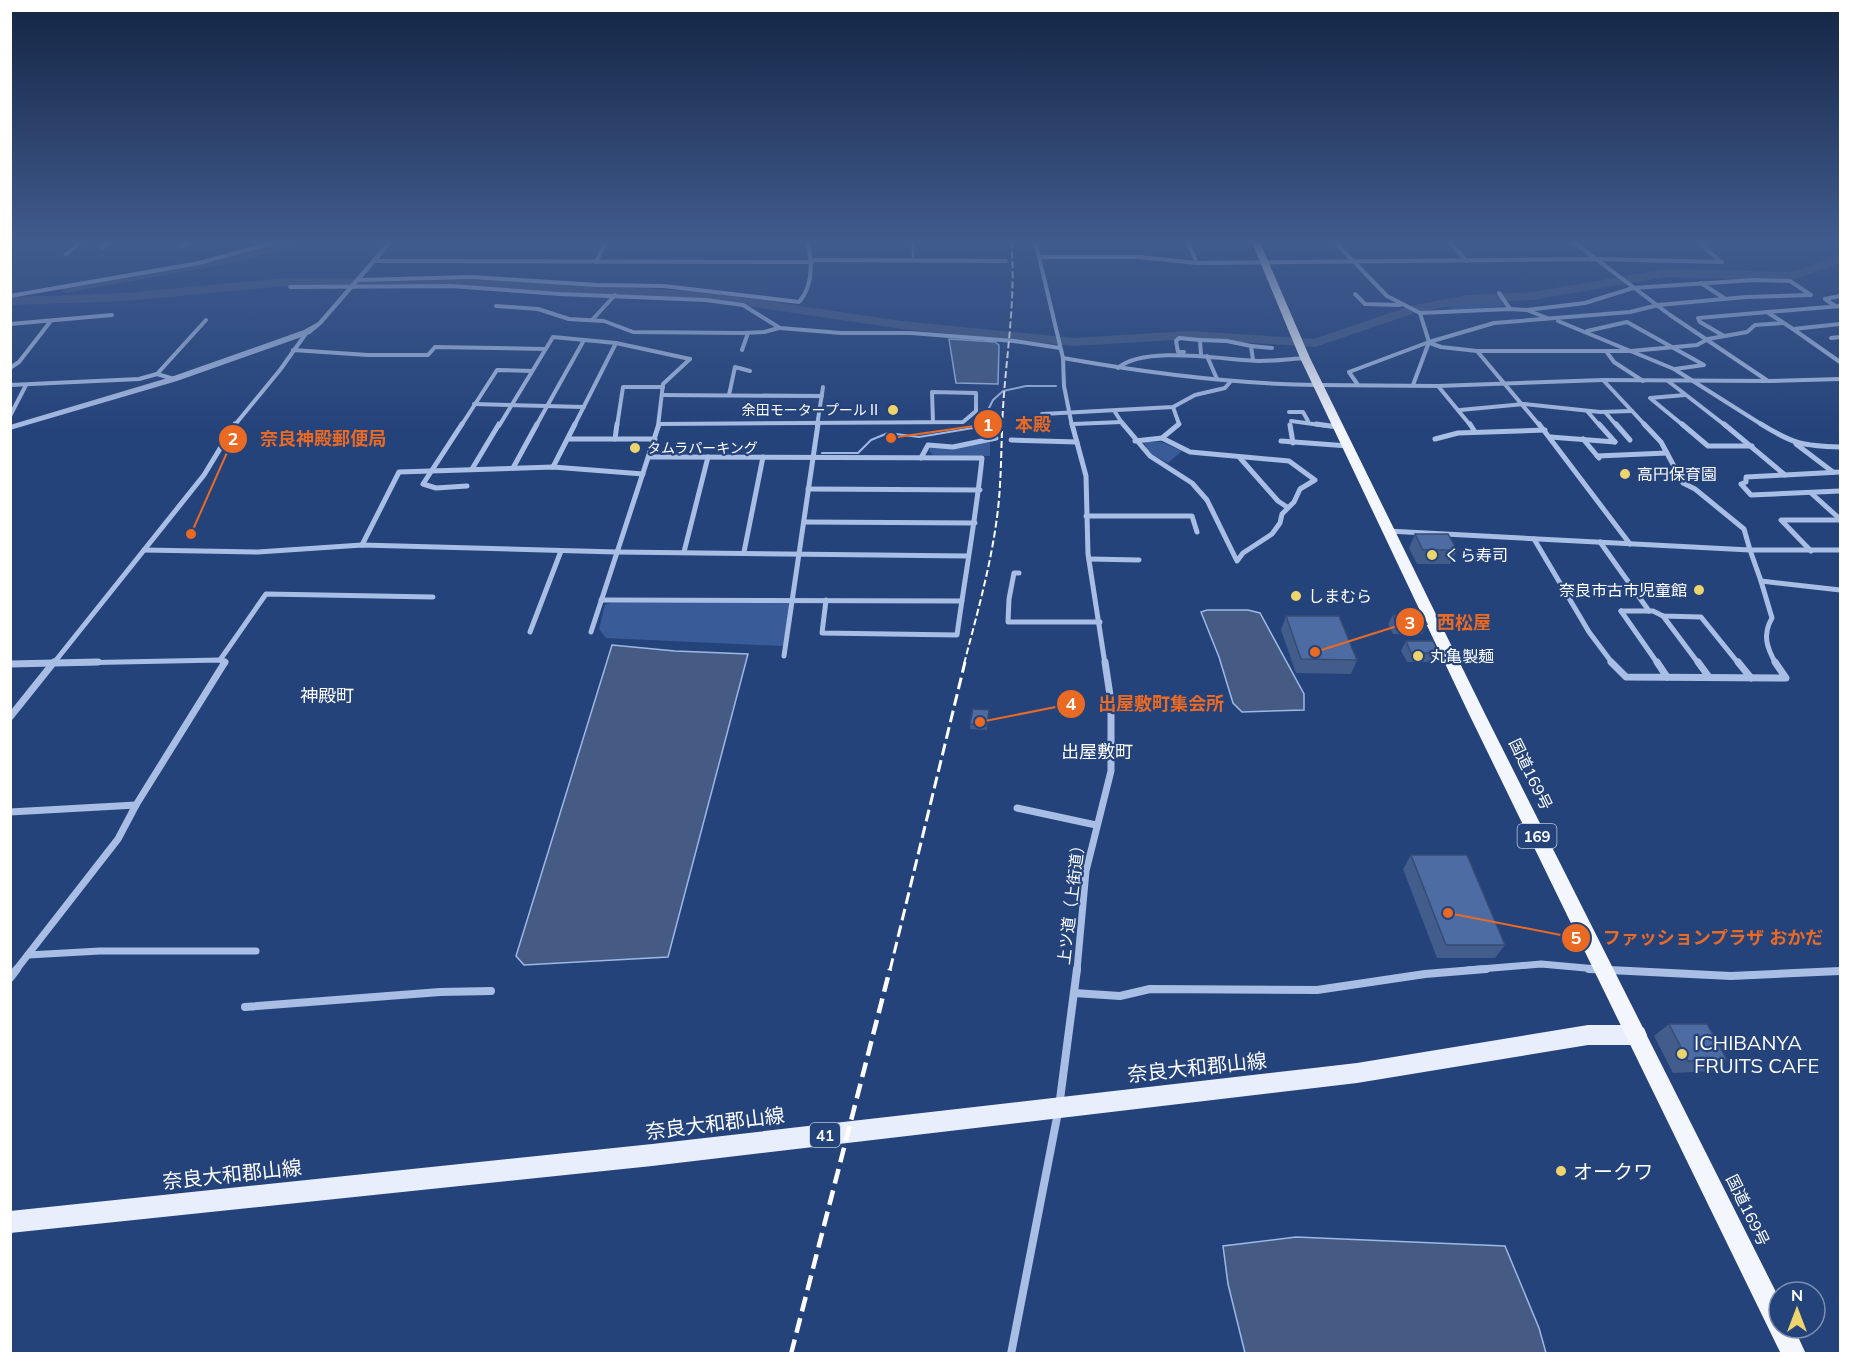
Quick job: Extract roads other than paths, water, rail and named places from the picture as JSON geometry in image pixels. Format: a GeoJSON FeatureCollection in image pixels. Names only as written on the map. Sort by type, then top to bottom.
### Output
{"type":"FeatureCollection","features":[{"type":"Feature","properties":{"kind":"highway","name":"国道169号"},"geometry":{"type":"LineString","coordinates":[[1282,304],[1348,446],[1602,970],[1637,1035],[1767,1299]]}},
{"type":"Feature","properties":{"kind":"main road","name":"奈良大和郡山線"},"geometry":{"type":"LineString","coordinates":[[10,1222],[652,1155],[1357,1073],[1588,1035],[1637,1035]]}},
{"type":"Feature","properties":{"kind":"street"},"geometry":{"type":"LineString","coordinates":[[10,428],[174,379],[307,332],[320,323],[337,304]]}},
{"type":"Feature","properties":{"kind":"street"},"geometry":{"type":"LineString","coordinates":[[592,320],[607,304]]}},
{"type":"Feature","properties":{"kind":"street"},"geometry":{"type":"LineString","coordinates":[[741,304],[780,328]]}},
{"type":"Feature","properties":{"kind":"street","name":"上ツ道（上街道）"},"geometry":{"type":"LineString","coordinates":[[1011,1353],[1059,1107],[1074,993],[1086,871],[1111,771],[1111,702],[1089,559],[1086,476],[1069,414],[1064,387],[1063,358],[1050,304]]}},
{"type":"Feature","properties":{"kind":"street"},"geometry":{"type":"LineString","coordinates":[[1365,304],[1402,305],[1418,313],[1527,309],[1576,304]]}},
{"type":"Feature","properties":{"kind":"street"},"geometry":{"type":"LineString","coordinates":[[1505,304],[1510,309]]}},
{"type":"Feature","properties":{"kind":"street"},"geometry":{"type":"LineString","coordinates":[[1358,385],[1348,372],[1429,342],[1494,323],[1630,312],[1673,304]]}},
{"type":"Feature","properties":{"kind":"street"},"geometry":{"type":"LineString","coordinates":[[1658,305],[1768,381]]}},
{"type":"Feature","properties":{"kind":"street"},"geometry":{"type":"LineString","coordinates":[[496,306],[538,309],[569,319],[604,321],[633,332],[748,333],[780,328],[841,333],[920,334],[1014,341],[1060,348]]}},
{"type":"Feature","properties":{"kind":"street"},"geometry":{"type":"LineString","coordinates":[[1724,336],[1700,322],[1698,318],[1839,307]]}},
{"type":"Feature","properties":{"kind":"street"},"geometry":{"type":"LineString","coordinates":[[1527,309],[1586,331],[1674,369],[1788,441],[1806,446],[1840,447]]}},
{"type":"Feature","properties":{"kind":"street"},"geometry":{"type":"LineString","coordinates":[[1767,312],[1840,362]]}},
{"type":"Feature","properties":{"kind":"street"},"geometry":{"type":"LineString","coordinates":[[1413,386],[1429,342],[1418,313]]}},
{"type":"Feature","properties":{"kind":"street"},"geometry":{"type":"LineString","coordinates":[[10,324],[112,315]]}},
{"type":"Feature","properties":{"kind":"street"},"geometry":{"type":"LineString","coordinates":[[157,375],[206,320]]}},
{"type":"Feature","properties":{"kind":"street"},"geometry":{"type":"LineString","coordinates":[[10,368],[19,362],[50,322]]}},
{"type":"Feature","properties":{"kind":"street"},"geometry":{"type":"LineString","coordinates":[[1586,331],[1627,322],[1704,365],[1674,369]]}},
{"type":"Feature","properties":{"kind":"street"},"geometry":{"type":"LineString","coordinates":[[1429,342],[1442,347],[1477,351],[1632,351],[1697,345],[1708,339],[1747,332],[1755,325],[1783,323]]}},
{"type":"Feature","properties":{"kind":"street"},"geometry":{"type":"LineString","coordinates":[[1792,329],[1840,324]]}},
{"type":"Feature","properties":{"kind":"street"},"geometry":{"type":"LineString","coordinates":[[10,717],[204,476],[235,424],[280,370],[307,332]]}},
{"type":"Feature","properties":{"kind":"street"},"geometry":{"type":"LineString","coordinates":[[742,350],[748,333]]}},
{"type":"Feature","properties":{"kind":"street"},"geometry":{"type":"LineString","coordinates":[[472,469],[553,337],[616,343],[690,359],[663,384],[659,424],[591,632]]}},
{"type":"Feature","properties":{"kind":"street"},"geometry":{"type":"LineString","coordinates":[[1192,355],[1178,352],[1176,341],[1179,338],[1227,341],[1272,348]]}},
{"type":"Feature","properties":{"kind":"street"},"geometry":{"type":"LineString","coordinates":[[1831,338],[1840,338]]}},
{"type":"Feature","properties":{"kind":"street"},"geometry":{"type":"LineString","coordinates":[[513,468],[584,340]]}},
{"type":"Feature","properties":{"kind":"street"},"geometry":{"type":"LineString","coordinates":[[1200,340],[1204,355],[1217,379]]}},
{"type":"Feature","properties":{"kind":"street"},"geometry":{"type":"LineString","coordinates":[[553,468],[616,343]]}},
{"type":"Feature","properties":{"kind":"street"},"geometry":{"type":"LineString","coordinates":[[293,350],[368,355],[428,355],[435,346],[545,349]]}},
{"type":"Feature","properties":{"kind":"street"},"geometry":{"type":"LineString","coordinates":[[1251,346],[1253,360]]}},
{"type":"Feature","properties":{"kind":"street"},"geometry":{"type":"LineString","coordinates":[[1118,369],[1124,363],[1131,361],[1172,355],[1204,355],[1253,360],[1301,347]]}},
{"type":"Feature","properties":{"kind":"street"},"geometry":{"type":"LineString","coordinates":[[1477,351],[1545,430],[1630,544]]}},
{"type":"Feature","properties":{"kind":"street"},"geometry":{"type":"LineString","coordinates":[[1606,351],[1614,362],[1643,381]]}},
{"type":"Feature","properties":{"kind":"street"},"geometry":{"type":"LineString","coordinates":[[1063,358],[1118,369],[1255,384],[1438,386],[1603,380],[1840,379]]}},
{"type":"Feature","properties":{"kind":"street"},"geometry":{"type":"LineString","coordinates":[[729,395],[735,367],[750,371]]}},
{"type":"Feature","properties":{"kind":"street"},"geometry":{"type":"LineString","coordinates":[[467,486],[436,488],[423,484],[497,370],[532,371]]}},
{"type":"Feature","properties":{"kind":"street"},"geometry":{"type":"LineString","coordinates":[[10,385],[139,379],[157,375],[174,379]]}},
{"type":"Feature","properties":{"kind":"street"},"geometry":{"type":"LineString","coordinates":[[1534,538],[1592,635],[1618,671],[1626,677],[1786,678],[1769,653],[1764,634],[1772,618],[1744,529],[1695,489],[1683,483],[1661,442],[1603,380]]}},
{"type":"Feature","properties":{"kind":"street"},"geometry":{"type":"LineString","coordinates":[[1042,414],[1115,412],[1173,407],[1195,395],[1226,388],[1231,381]]}},
{"type":"Feature","properties":{"kind":"street"},"geometry":{"type":"LineString","coordinates":[[1668,381],[1752,446],[1785,475]]}},
{"type":"Feature","properties":{"kind":"street"},"geometry":{"type":"LineString","coordinates":[[10,416],[26,385]]}},
{"type":"Feature","properties":{"kind":"street"},"geometry":{"type":"LineString","coordinates":[[1438,386],[1460,410],[1475,432]]}},
{"type":"Feature","properties":{"kind":"street"},"geometry":{"type":"LineString","coordinates":[[615,439],[623,387],[663,387]]}},
{"type":"Feature","properties":{"kind":"street"},"geometry":{"type":"LineString","coordinates":[[784,656],[824,387]]}},
{"type":"Feature","properties":{"kind":"street"},"geometry":{"type":"LineString","coordinates":[[659,424],[963,422],[976,411],[976,393],[932,392],[933,422]]}},
{"type":"Feature","properties":{"kind":"street"},"geometry":{"type":"LineString","coordinates":[[662,395],[822,396]]}},
{"type":"Feature","properties":{"kind":"street"},"geometry":{"type":"LineString","coordinates":[[1686,395],[1650,399],[1708,446],[1752,446]]}},
{"type":"Feature","properties":{"kind":"street"},"geometry":{"type":"LineString","coordinates":[[474,404],[584,407]]}},
{"type":"Feature","properties":{"kind":"street"},"geometry":{"type":"LineString","coordinates":[[1460,410],[1524,404],[1587,411],[1632,411]]}},
{"type":"Feature","properties":{"kind":"street"},"geometry":{"type":"LineString","coordinates":[[1162,438],[1179,424],[1173,407]]}},
{"type":"Feature","properties":{"kind":"street"},"geometry":{"type":"LineString","coordinates":[[1550,437],[1615,442],[1587,411]]}},
{"type":"Feature","properties":{"kind":"street"},"geometry":{"type":"LineString","coordinates":[[1115,412],[1135,441],[1150,456],[1192,483],[1207,500],[1237,561],[1243,553],[1272,534],[1280,523],[1279,516],[1296,500],[1299,489],[1315,480],[1288,459],[1278,458],[1268,461],[1190,452],[1162,438],[1135,441]]}},
{"type":"Feature","properties":{"kind":"street"},"geometry":{"type":"LineString","coordinates":[[1289,412],[1303,412],[1308,421]]}},
{"type":"Feature","properties":{"kind":"street"},"geometry":{"type":"LineString","coordinates":[[1605,412],[1630,440]]}},
{"type":"Feature","properties":{"kind":"street"},"geometry":{"type":"LineString","coordinates":[[1293,443],[1291,423],[1308,421],[1339,427]]}},
{"type":"Feature","properties":{"kind":"street"},"geometry":{"type":"LineString","coordinates":[[1073,424],[1122,423]]}},
{"type":"Feature","properties":{"kind":"street"},"geometry":{"type":"LineString","coordinates":[[1435,439],[1458,433],[1545,430]]}},
{"type":"Feature","properties":{"kind":"street"},"geometry":{"type":"LineString","coordinates":[[921,458],[928,445],[952,447],[996,438]]}},
{"type":"Feature","properties":{"kind":"street"},"geometry":{"type":"LineString","coordinates":[[568,439],[654,439]]}},
{"type":"Feature","properties":{"kind":"street"},"geometry":{"type":"LineString","coordinates":[[1583,439],[1598,457],[1667,453]]}},
{"type":"Feature","properties":{"kind":"street"},"geometry":{"type":"LineString","coordinates":[[1011,441],[1077,442]]}},
{"type":"Feature","properties":{"kind":"street"},"geometry":{"type":"LineString","coordinates":[[1281,441],[1348,446]]}},
{"type":"Feature","properties":{"kind":"street"},"geometry":{"type":"LineString","coordinates":[[1796,443],[1838,474]]}},
{"type":"Feature","properties":{"kind":"street"},"geometry":{"type":"LineString","coordinates":[[649,457],[982,458],[980,490],[967,556],[957,635],[822,633],[826,600]]}},
{"type":"Feature","properties":{"kind":"street"},"geometry":{"type":"LineString","coordinates":[[684,552],[708,457]]}},
{"type":"Feature","properties":{"kind":"street"},"geometry":{"type":"LineString","coordinates":[[744,552],[763,457]]}},
{"type":"Feature","properties":{"kind":"street"},"geometry":{"type":"LineString","coordinates":[[1240,458],[1278,501],[1287,507]]}},
{"type":"Feature","properties":{"kind":"street"},"geometry":{"type":"LineString","coordinates":[[362,545],[399,471],[553,468],[643,474]]}},
{"type":"Feature","properties":{"kind":"street"},"geometry":{"type":"LineString","coordinates":[[1838,474],[1746,477],[1746,482],[1742,484],[1751,495],[1840,491]]}},
{"type":"Feature","properties":{"kind":"street"},"geometry":{"type":"LineString","coordinates":[[808,489],[980,490]]}},
{"type":"Feature","properties":{"kind":"street"},"geometry":{"type":"LineString","coordinates":[[1810,492],[1840,520]]}},
{"type":"Feature","properties":{"kind":"street"},"geometry":{"type":"LineString","coordinates":[[1086,516],[1192,516],[1197,532]]}},
{"type":"Feature","properties":{"kind":"street"},"geometry":{"type":"LineString","coordinates":[[1811,551],[1781,520],[1840,520]]}},
{"type":"Feature","properties":{"kind":"street"},"geometry":{"type":"LineString","coordinates":[[804,522],[975,523]]}},
{"type":"Feature","properties":{"kind":"street"},"geometry":{"type":"LineString","coordinates":[[1389,531],[1750,550],[1840,550]]}},
{"type":"Feature","properties":{"kind":"street"},"geometry":{"type":"LineString","coordinates":[[1600,542],[1649,611]]}},
{"type":"Feature","properties":{"kind":"street"},"geometry":{"type":"LineString","coordinates":[[144,550],[258,552],[362,545],[561,551],[967,556]]}},
{"type":"Feature","properties":{"kind":"street"},"geometry":{"type":"LineString","coordinates":[[530,632],[561,551]]}},
{"type":"Feature","properties":{"kind":"street"},"geometry":{"type":"LineString","coordinates":[[1089,559],[1139,560]]}},
{"type":"Feature","properties":{"kind":"street"},"geometry":{"type":"LineString","coordinates":[[1019,573],[1014,573],[1009,599],[1008,622],[1100,622]]}},
{"type":"Feature","properties":{"kind":"street"},"geometry":{"type":"LineString","coordinates":[[1761,581],[1840,590]]}},
{"type":"Feature","properties":{"kind":"street"},"geometry":{"type":"LineString","coordinates":[[220,660],[266,594],[433,597]]}},
{"type":"Feature","properties":{"kind":"street"},"geometry":{"type":"LineString","coordinates":[[601,600],[962,600]]}},
{"type":"Feature","properties":{"kind":"street"},"geometry":{"type":"LineString","coordinates":[[1667,677],[1621,610],[1649,611],[1663,616],[1701,617],[1751,678]]}},
{"type":"Feature","properties":{"kind":"street"},"geometry":{"type":"LineString","coordinates":[[1663,616],[1709,677]]}},
{"type":"Feature","properties":{"kind":"street"},"geometry":{"type":"LineString","coordinates":[[10,664],[220,660],[226,663],[136,805],[118,839],[11,977]]}},
{"type":"Feature","properties":{"kind":"street"},"geometry":{"type":"LineString","coordinates":[[10,812],[136,805]]}},
{"type":"Feature","properties":{"kind":"street"},"geometry":{"type":"LineString","coordinates":[[1017,808],[1096,825]]}},
{"type":"Feature","properties":{"kind":"street"},"geometry":{"type":"LineString","coordinates":[[28,955],[100,951],[256,951]]}},
{"type":"Feature","properties":{"kind":"street"},"geometry":{"type":"LineString","coordinates":[[1074,993],[1120,996],[1150,988],[1317,990],[1425,974],[1540,964],[1602,970],[1731,976],[1840,971]]}},
{"type":"Feature","properties":{"kind":"street"},"geometry":{"type":"LineString","coordinates":[[246,1007],[440,992],[491,991]]}},
{"type":"Feature","properties":{"kind":"waterway"},"geometry":{"type":"LineString","coordinates":[[758,304],[902,325],[1073,342],[1191,335],[1289,343],[1315,343],[1415,309],[1443,304]]}},
{"type":"Feature","properties":{"kind":"waterway"},"geometry":{"type":"LineString","coordinates":[[822,453],[858,453],[871,440],[888,433],[919,437],[973,428],[983,420],[993,400],[1003,391],[1026,386],[1056,386]]}},
{"type":"Feature","properties":{"kind":"railway"},"geometry":{"type":"LineString","coordinates":[[964,664],[980,603],[997,520],[1012,304]]}},
{"type":"Feature","properties":{"kind":"railway"},"geometry":{"type":"LineString","coordinates":[[890,970],[965,662]]}},
{"type":"Feature","properties":{"kind":"railway"},"geometry":{"type":"LineString","coordinates":[[791,1354],[890,969]]}},
{"type":"Feature","properties":{"kind":"place","name":"余田モータープールⅡ"},"geometry":{"type":"Point","coordinates":[893,410]}},
{"type":"Feature","properties":{"kind":"place","name":"本殿"},"geometry":{"type":"Point","coordinates":[891,438]}},
{"type":"Feature","properties":{"kind":"place","name":"タムラパーキング"},"geometry":{"type":"Point","coordinates":[635,448]}},
{"type":"Feature","properties":{"kind":"place","name":"高円保育園"},"geometry":{"type":"Point","coordinates":[1625,474]}},
{"type":"Feature","properties":{"kind":"place","name":"奈良神殿郵便局"},"geometry":{"type":"Point","coordinates":[191,534]}},
{"type":"Feature","properties":{"kind":"place","name":"くら寿司"},"geometry":{"type":"Point","coordinates":[1432,555]}},
{"type":"Feature","properties":{"kind":"place","name":"奈良市古市児童館"},"geometry":{"type":"Point","coordinates":[1699,590]}},
{"type":"Feature","properties":{"kind":"place","name":"しまむら"},"geometry":{"type":"Point","coordinates":[1296,596]}},
{"type":"Feature","properties":{"kind":"place","name":"西松屋"},"geometry":{"type":"Point","coordinates":[1315,652]}},
{"type":"Feature","properties":{"kind":"place","name":"丸亀製麺"},"geometry":{"type":"Point","coordinates":[1418,656]}},
{"type":"Feature","properties":{"kind":"place","name":"出屋敷町集会所"},"geometry":{"type":"Point","coordinates":[980,722]}},
{"type":"Feature","properties":{"kind":"place","name":"ファッションプラザ おかだ"},"geometry":{"type":"Point","coordinates":[1448,913]}},
{"type":"Feature","properties":{"kind":"place","name":"ICHIBANYA FRUITS CAFE"},"geometry":{"type":"Point","coordinates":[1682,1054]}},
{"type":"Feature","properties":{"kind":"place","name":"オークワ"},"geometry":{"type":"Point","coordinates":[1561,1171]}},
{"type":"Feature","properties":{"kind":"district","name":"神殿町"},"geometry":{"type":"Point","coordinates":[327,695]}},
{"type":"Feature","properties":{"kind":"district","name":"出屋敷町"},"geometry":{"type":"Point","coordinates":[1097,751]}}]}
